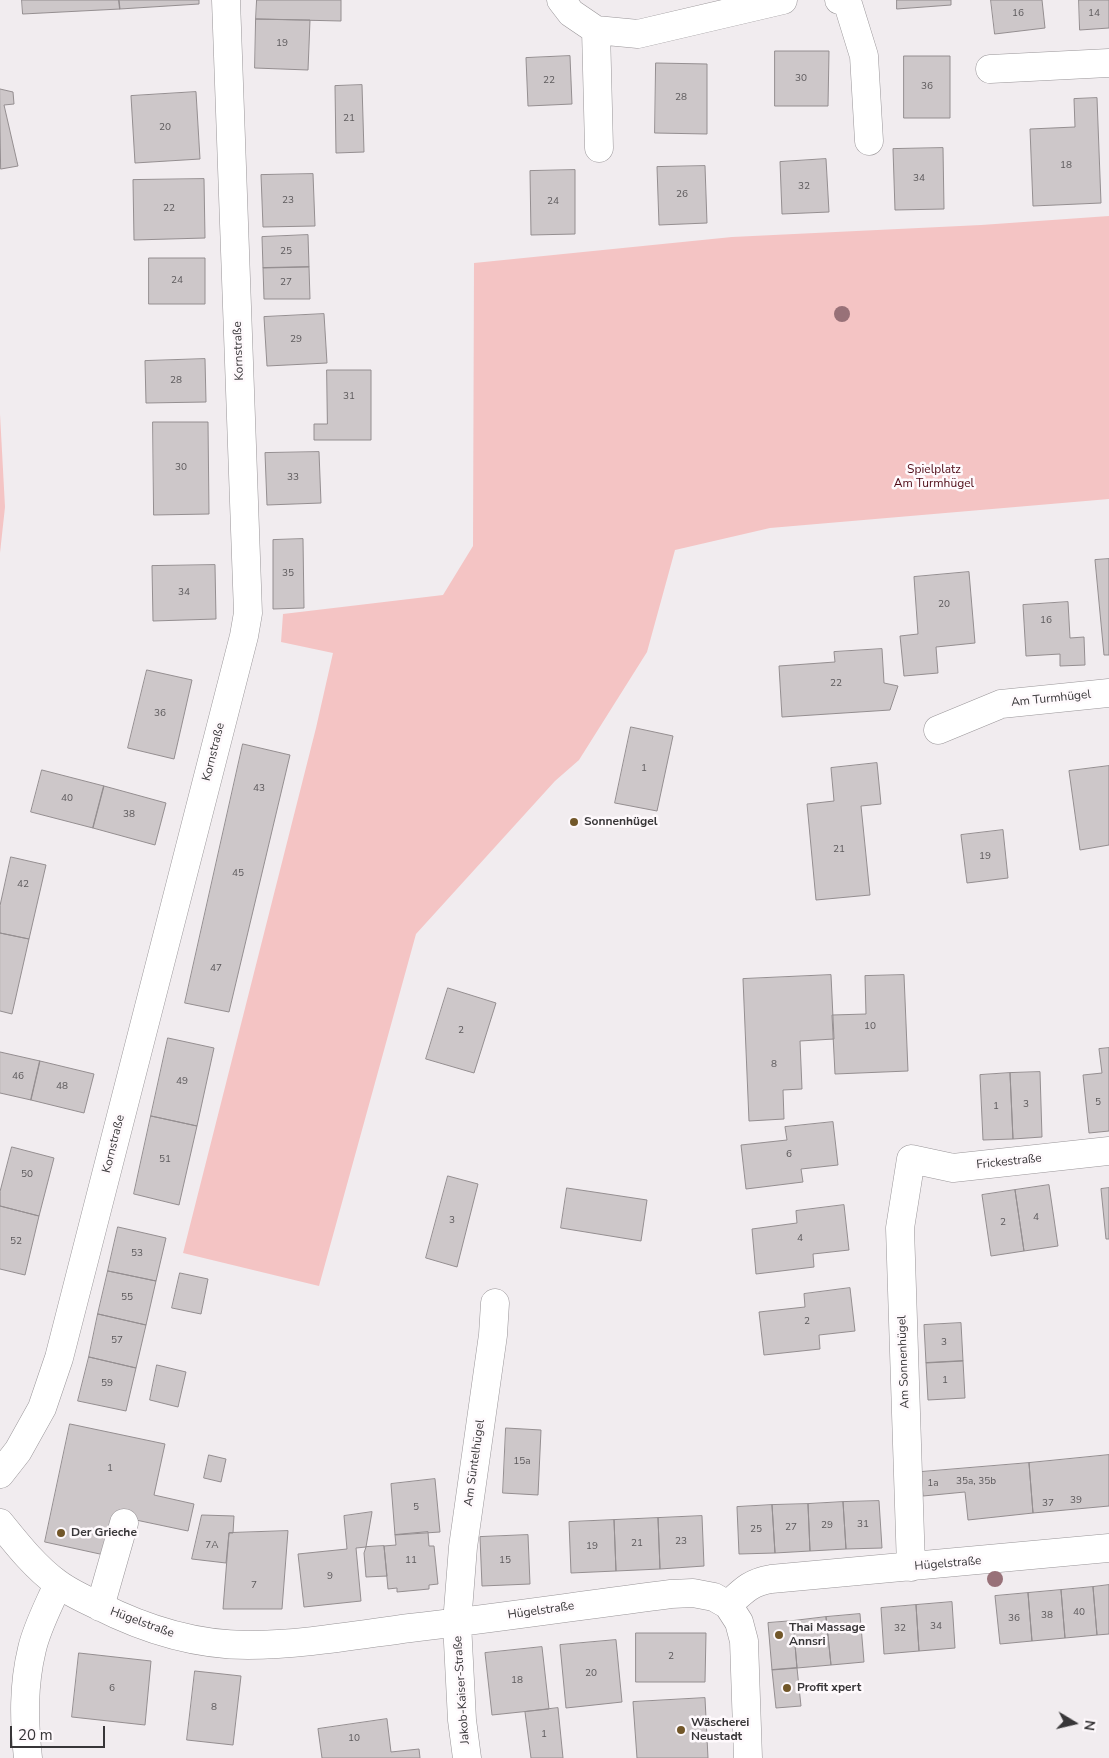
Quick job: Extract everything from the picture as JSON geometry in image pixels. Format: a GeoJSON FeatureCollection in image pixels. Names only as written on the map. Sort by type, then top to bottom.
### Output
{"type":"FeatureCollection","features":[{"type":"Feature","properties":{"kind":"street","name":"Kornstraße"},"geometry":{"type":"LineString","coordinates":[[0,1474],[18,1451],[42,1408],[59,1358],[239,655],[248,613],[226,0]]}},
{"type":"Feature","properties":{"kind":"street"},"geometry":{"type":"LineString","coordinates":[[561,0],[571,14],[596,30],[638,34],[782,0]]}},
{"type":"Feature","properties":{"kind":"street"},"geometry":{"type":"LineString","coordinates":[[839,0],[847,0],[864,56],[869,141]]}},
{"type":"Feature","properties":{"kind":"street"},"geometry":{"type":"LineString","coordinates":[[596,30],[598,148]]}},
{"type":"Feature","properties":{"kind":"street"},"geometry":{"type":"LineString","coordinates":[[990,68],[1109,62]]}},
{"type":"Feature","properties":{"kind":"street","name":"Am Turmhügel"},"geometry":{"type":"LineString","coordinates":[[938,730],[1001,704],[1109,693]]}},
{"type":"Feature","properties":{"kind":"street","name":"Frickestraße"},"geometry":{"type":"LineString","coordinates":[[911,1158],[953,1168],[1109,1151]]}},
{"type":"Feature","properties":{"kind":"street","name":"Am Sonnenhügel"},"geometry":{"type":"LineString","coordinates":[[911,1158],[900,1228],[911,1567]]}},
{"type":"Feature","properties":{"kind":"street","name":"Am Süntelhügel"},"geometry":{"type":"LineString","coordinates":[[457,1623],[463,1547],[493,1334],[495,1303]]}},
{"type":"Feature","properties":{"kind":"street","name":"Hügelstraße"},"geometry":{"type":"LineString","coordinates":[[0,1523],[40,1568],[58,1584],[100,1607],[125,1619],[180,1637],[207,1642],[248,1645],[279,1644],[457,1623],[671,1594],[693,1593],[714,1597],[728,1605],[745,1589],[758,1581],[1109,1548]]}},
{"type":"Feature","properties":{"kind":"street"},"geometry":{"type":"LineString","coordinates":[[100,1607],[124,1523]]}},
{"type":"Feature","properties":{"kind":"street"},"geometry":{"type":"LineString","coordinates":[[28,1758],[24,1723],[25,1688],[32,1647],[58,1584]]}},
{"type":"Feature","properties":{"kind":"street"},"geometry":{"type":"LineString","coordinates":[[728,1605],[739,1622],[744,1641],[748,1758]]}},
{"type":"Feature","properties":{"kind":"street","name":"Jakob-Kaiser-Straße"},"geometry":{"type":"LineString","coordinates":[[457,1623],[462,1720],[467,1758]]}},
{"type":"Feature","properties":{"kind":"green space","name":"Spielplatz Am Turmhügel"},"geometry":{"type":"Polygon","coordinates":[[[1109,216],[1109,499],[770,528],[675,550],[647,652],[579,760],[555,781],[416,934],[319,1286],[183,1253],[316,728],[333,653],[281,642],[283,614],[443,595],[473,546],[474,263],[732,237],[981,225],[1109,216]]]}},
{"type":"Feature","properties":{"kind":"green space"},"geometry":{"type":"Polygon","coordinates":[[[0,414],[5,507],[0,553],[0,414]]]}},
{"type":"Feature","properties":{"kind":"building"},"geometry":{"type":"Polygon","coordinates":[[[22,0],[119,0],[120,9],[23,14],[22,0]]]}},
{"type":"Feature","properties":{"kind":"building"},"geometry":{"type":"Polygon","coordinates":[[[119,0],[199,0],[199,4],[120,9],[119,0]]]}},
{"type":"Feature","properties":{"kind":"building"},"geometry":{"type":"Polygon","coordinates":[[[257,0],[341,0],[341,21],[256,19],[257,0]]]}},
{"type":"Feature","properties":{"kind":"building"},"geometry":{"type":"Polygon","coordinates":[[[897,0],[951,0],[951,5],[897,9],[897,0]]]}},
{"type":"Feature","properties":{"kind":"building"},"geometry":{"type":"Polygon","coordinates":[[[991,0],[1042,0],[1045,28],[995,34],[991,0]]]}},
{"type":"Feature","properties":{"kind":"building"},"geometry":{"type":"Polygon","coordinates":[[[1079,0],[1109,0],[1109,28],[1080,30],[1079,0]]]}},
{"type":"Feature","properties":{"kind":"building"},"geometry":{"type":"Polygon","coordinates":[[[256,19],[310,20],[308,70],[255,68],[256,19]]]}},
{"type":"Feature","properties":{"kind":"building"},"geometry":{"type":"Polygon","coordinates":[[[775,51],[829,51],[828,106],[775,106],[775,51]]]}},
{"type":"Feature","properties":{"kind":"building"},"geometry":{"type":"Polygon","coordinates":[[[570,56],[572,104],[528,106],[526,58],[570,56]]]}},
{"type":"Feature","properties":{"kind":"building"},"geometry":{"type":"Polygon","coordinates":[[[904,56],[950,56],[950,118],[904,118],[904,56]]]}},
{"type":"Feature","properties":{"kind":"building"},"geometry":{"type":"Polygon","coordinates":[[[656,63],[707,64],[707,134],[655,133],[656,63]]]}},
{"type":"Feature","properties":{"kind":"building"},"geometry":{"type":"Polygon","coordinates":[[[362,85],[364,152],[336,153],[335,86],[362,85]]]}},
{"type":"Feature","properties":{"kind":"building"},"geometry":{"type":"Polygon","coordinates":[[[0,89],[13,92],[14,104],[4,105],[18,166],[1,169],[0,89]]]}},
{"type":"Feature","properties":{"kind":"building"},"geometry":{"type":"Polygon","coordinates":[[[196,92],[200,159],[135,163],[131,96],[196,92]]]}},
{"type":"Feature","properties":{"kind":"building"},"geometry":{"type":"Polygon","coordinates":[[[1097,98],[1101,203],[1033,206],[1030,129],[1075,127],[1074,99],[1097,98]]]}},
{"type":"Feature","properties":{"kind":"building"},"geometry":{"type":"Polygon","coordinates":[[[943,148],[944,209],[895,210],[893,149],[943,148]]]}},
{"type":"Feature","properties":{"kind":"building"},"geometry":{"type":"Polygon","coordinates":[[[826,159],[829,212],[782,214],[780,162],[826,159]]]}},
{"type":"Feature","properties":{"kind":"building"},"geometry":{"type":"Polygon","coordinates":[[[705,166],[707,223],[659,225],[657,167],[705,166]]]}},
{"type":"Feature","properties":{"kind":"building"},"geometry":{"type":"Polygon","coordinates":[[[575,170],[575,234],[531,235],[530,171],[575,170]]]}},
{"type":"Feature","properties":{"kind":"building"},"geometry":{"type":"Polygon","coordinates":[[[313,174],[315,226],[263,227],[261,175],[313,174]]]}},
{"type":"Feature","properties":{"kind":"building"},"geometry":{"type":"Polygon","coordinates":[[[204,179],[205,238],[134,240],[133,180],[204,179]]]}},
{"type":"Feature","properties":{"kind":"building"},"geometry":{"type":"Polygon","coordinates":[[[308,235],[309,267],[263,268],[262,237],[308,235]]]}},
{"type":"Feature","properties":{"kind":"building"},"geometry":{"type":"Polygon","coordinates":[[[149,258],[205,258],[205,304],[149,304],[149,258]]]}},
{"type":"Feature","properties":{"kind":"building"},"geometry":{"type":"Polygon","coordinates":[[[309,267],[310,299],[264,299],[263,268],[309,267]]]}},
{"type":"Feature","properties":{"kind":"building"},"geometry":{"type":"Polygon","coordinates":[[[324,314],[327,363],[267,366],[264,317],[324,314]]]}},
{"type":"Feature","properties":{"kind":"building"},"geometry":{"type":"Polygon","coordinates":[[[205,359],[206,402],[146,403],[145,361],[205,359]]]}},
{"type":"Feature","properties":{"kind":"building"},"geometry":{"type":"Polygon","coordinates":[[[327,370],[371,370],[371,440],[314,440],[314,424],[327,424],[327,370]]]}},
{"type":"Feature","properties":{"kind":"building"},"geometry":{"type":"Polygon","coordinates":[[[153,422],[208,422],[209,514],[154,515],[153,422]]]}},
{"type":"Feature","properties":{"kind":"building"},"geometry":{"type":"Polygon","coordinates":[[[319,452],[321,503],[267,505],[265,453],[319,452]]]}},
{"type":"Feature","properties":{"kind":"building"},"geometry":{"type":"Polygon","coordinates":[[[303,539],[304,608],[273,609],[273,540],[303,539]]]}},
{"type":"Feature","properties":{"kind":"building"},"geometry":{"type":"Polygon","coordinates":[[[1109,559],[1109,655],[1104,655],[1095,560],[1109,559]]]}},
{"type":"Feature","properties":{"kind":"building"},"geometry":{"type":"Polygon","coordinates":[[[215,565],[216,619],[153,621],[152,566],[215,565]]]}},
{"type":"Feature","properties":{"kind":"building"},"geometry":{"type":"Polygon","coordinates":[[[969,572],[975,643],[936,647],[938,673],[904,676],[900,636],[918,634],[914,577],[969,572]]]}},
{"type":"Feature","properties":{"kind":"building"},"geometry":{"type":"Polygon","coordinates":[[[1068,602],[1070,638],[1084,637],[1085,665],[1060,666],[1060,654],[1026,656],[1023,605],[1068,602]]]}},
{"type":"Feature","properties":{"kind":"building"},"geometry":{"type":"Polygon","coordinates":[[[882,649],[884,683],[898,686],[890,710],[782,717],[779,666],[835,662],[834,652],[882,649]]]}},
{"type":"Feature","properties":{"kind":"building"},"geometry":{"type":"Polygon","coordinates":[[[147,670],[192,680],[174,759],[128,748],[147,670]]]}},
{"type":"Feature","properties":{"kind":"building"},"geometry":{"type":"Polygon","coordinates":[[[631,727],[673,736],[657,811],[615,803],[631,727]]]}},
{"type":"Feature","properties":{"kind":"building"},"geometry":{"type":"Polygon","coordinates":[[[243,744],[290,755],[229,1012],[185,1003],[243,744]]]}},
{"type":"Feature","properties":{"kind":"building"},"geometry":{"type":"Polygon","coordinates":[[[877,763],[881,804],[861,806],[870,895],[816,900],[807,804],[834,801],[831,768],[877,763]]]}},
{"type":"Feature","properties":{"kind":"building"},"geometry":{"type":"Polygon","coordinates":[[[1109,766],[1109,845],[1080,850],[1069,771],[1109,766]]]}},
{"type":"Feature","properties":{"kind":"building"},"geometry":{"type":"Polygon","coordinates":[[[42,770],[104,786],[93,828],[31,812],[42,770]]]}},
{"type":"Feature","properties":{"kind":"building"},"geometry":{"type":"Polygon","coordinates":[[[104,786],[166,803],[155,845],[93,828],[104,786]]]}},
{"type":"Feature","properties":{"kind":"building"},"geometry":{"type":"Polygon","coordinates":[[[1003,830],[1008,878],[967,883],[961,835],[1003,830]]]}},
{"type":"Feature","properties":{"kind":"building"},"geometry":{"type":"Polygon","coordinates":[[[11,857],[46,865],[29,939],[0,933],[0,906],[11,857]]]}},
{"type":"Feature","properties":{"kind":"building"},"geometry":{"type":"Polygon","coordinates":[[[0,933],[29,939],[12,1014],[0,1011],[0,933]]]}},
{"type":"Feature","properties":{"kind":"building"},"geometry":{"type":"Polygon","coordinates":[[[831,975],[834,1039],[800,1041],[802,1089],[783,1090],[784,1119],[749,1121],[743,979],[831,975]]]}},
{"type":"Feature","properties":{"kind":"building"},"geometry":{"type":"Polygon","coordinates":[[[904,975],[908,1071],[835,1074],[832,1015],[866,1014],[865,976],[904,975]]]}},
{"type":"Feature","properties":{"kind":"building"},"geometry":{"type":"Polygon","coordinates":[[[448,988],[496,1003],[474,1073],[426,1059],[448,988]]]}},
{"type":"Feature","properties":{"kind":"building"},"geometry":{"type":"Polygon","coordinates":[[[168,1038],[214,1048],[197,1126],[151,1116],[168,1038]]]}},
{"type":"Feature","properties":{"kind":"building"},"geometry":{"type":"Polygon","coordinates":[[[1109,1048],[1109,1131],[1089,1133],[1083,1075],[1102,1073],[1099,1049],[1109,1048]]]}},
{"type":"Feature","properties":{"kind":"building"},"geometry":{"type":"Polygon","coordinates":[[[0,1052],[40,1061],[31,1100],[0,1093],[0,1052]]]}},
{"type":"Feature","properties":{"kind":"building"},"geometry":{"type":"Polygon","coordinates":[[[40,1061],[94,1074],[84,1113],[31,1100],[40,1061]]]}},
{"type":"Feature","properties":{"kind":"building"},"geometry":{"type":"Polygon","coordinates":[[[1040,1072],[1042,1137],[1013,1139],[1010,1073],[1040,1072]]]}},
{"type":"Feature","properties":{"kind":"building"},"geometry":{"type":"Polygon","coordinates":[[[1010,1073],[1013,1139],[983,1140],[980,1075],[1010,1073]]]}},
{"type":"Feature","properties":{"kind":"building"},"geometry":{"type":"Polygon","coordinates":[[[151,1116],[197,1126],[179,1205],[134,1194],[151,1116]]]}},
{"type":"Feature","properties":{"kind":"building"},"geometry":{"type":"Polygon","coordinates":[[[833,1122],[838,1165],[801,1169],[803,1182],[746,1189],[741,1145],[787,1140],[785,1127],[833,1122]]]}},
{"type":"Feature","properties":{"kind":"building"},"geometry":{"type":"Polygon","coordinates":[[[12,1147],[54,1158],[39,1216],[0,1206],[0,1192],[12,1147]]]}},
{"type":"Feature","properties":{"kind":"building"},"geometry":{"type":"Polygon","coordinates":[[[448,1176],[478,1184],[457,1267],[426,1258],[448,1176]]]}},
{"type":"Feature","properties":{"kind":"building"},"geometry":{"type":"Polygon","coordinates":[[[1049,1185],[1058,1246],[1024,1251],[1015,1190],[1049,1185]]]}},
{"type":"Feature","properties":{"kind":"building"},"geometry":{"type":"Polygon","coordinates":[[[567,1188],[647,1200],[641,1241],[561,1228],[567,1188]]]}},
{"type":"Feature","properties":{"kind":"building"},"geometry":{"type":"Polygon","coordinates":[[[1109,1188],[1109,1239],[1106,1239],[1101,1189],[1109,1188]]]}},
{"type":"Feature","properties":{"kind":"building"},"geometry":{"type":"Polygon","coordinates":[[[1015,1190],[1024,1251],[991,1256],[982,1195],[1015,1190]]]}},
{"type":"Feature","properties":{"kind":"building"},"geometry":{"type":"Polygon","coordinates":[[[844,1205],[849,1250],[813,1254],[814,1267],[756,1274],[752,1229],[797,1223],[796,1211],[844,1205]]]}},
{"type":"Feature","properties":{"kind":"building"},"geometry":{"type":"Polygon","coordinates":[[[0,1206],[39,1216],[25,1275],[0,1269],[0,1206]]]}},
{"type":"Feature","properties":{"kind":"building"},"geometry":{"type":"Polygon","coordinates":[[[118,1227],[166,1238],[156,1281],[108,1271],[118,1227]]]}},
{"type":"Feature","properties":{"kind":"building"},"geometry":{"type":"Polygon","coordinates":[[[108,1271],[156,1281],[146,1325],[98,1314],[108,1271]]]}},
{"type":"Feature","properties":{"kind":"building"},"geometry":{"type":"Polygon","coordinates":[[[180,1273],[208,1279],[201,1314],[172,1308],[180,1273]]]}},
{"type":"Feature","properties":{"kind":"building"},"geometry":{"type":"Polygon","coordinates":[[[850,1288],[855,1331],[819,1335],[820,1349],[764,1355],[759,1312],[805,1307],[804,1294],[850,1288]]]}},
{"type":"Feature","properties":{"kind":"building"},"geometry":{"type":"Polygon","coordinates":[[[98,1314],[146,1325],[136,1368],[89,1357],[98,1314]]]}},
{"type":"Feature","properties":{"kind":"building"},"geometry":{"type":"Polygon","coordinates":[[[961,1323],[963,1361],[926,1363],[924,1325],[961,1323]]]}},
{"type":"Feature","properties":{"kind":"building"},"geometry":{"type":"Polygon","coordinates":[[[89,1357],[136,1368],[126,1411],[78,1401],[89,1357]]]}},
{"type":"Feature","properties":{"kind":"building"},"geometry":{"type":"Polygon","coordinates":[[[963,1361],[965,1398],[928,1400],[926,1363],[963,1361]]]}},
{"type":"Feature","properties":{"kind":"building"},"geometry":{"type":"Polygon","coordinates":[[[157,1365],[186,1372],[178,1407],[150,1400],[157,1365]]]}},
{"type":"Feature","properties":{"kind":"building"},"geometry":{"type":"Polygon","coordinates":[[[70,1424],[165,1444],[154,1495],[194,1504],[188,1531],[117,1516],[109,1556],[45,1542],[70,1424]]]}},
{"type":"Feature","properties":{"kind":"building"},"geometry":{"type":"Polygon","coordinates":[[[506,1428],[541,1430],[538,1495],[503,1493],[506,1428]]]}},
{"type":"Feature","properties":{"kind":"building"},"geometry":{"type":"Polygon","coordinates":[[[209,1455],[226,1459],[221,1482],[204,1478],[209,1455]]]}},
{"type":"Feature","properties":{"kind":"building"},"geometry":{"type":"Polygon","coordinates":[[[1109,1455],[1109,1506],[1033,1513],[1029,1463],[1109,1455]]]}},
{"type":"Feature","properties":{"kind":"building"},"geometry":{"type":"Polygon","coordinates":[[[1029,1463],[1033,1513],[968,1520],[965,1492],[923,1496],[921,1472],[1029,1463]]]}},
{"type":"Feature","properties":{"kind":"building"},"geometry":{"type":"Polygon","coordinates":[[[435,1479],[440,1532],[395,1535],[391,1484],[435,1479]]]}},
{"type":"Feature","properties":{"kind":"building"},"geometry":{"type":"Polygon","coordinates":[[[879,1501],[882,1548],[846,1549],[843,1502],[879,1501]]]}},
{"type":"Feature","properties":{"kind":"building"},"geometry":{"type":"Polygon","coordinates":[[[843,1502],[846,1549],[810,1551],[808,1504],[843,1502]]]}},
{"type":"Feature","properties":{"kind":"building"},"geometry":{"type":"Polygon","coordinates":[[[808,1504],[810,1551],[775,1553],[772,1505],[808,1504]]]}},
{"type":"Feature","properties":{"kind":"building"},"geometry":{"type":"Polygon","coordinates":[[[772,1505],[775,1553],[739,1554],[737,1507],[772,1505]]]}},
{"type":"Feature","properties":{"kind":"building"},"geometry":{"type":"Polygon","coordinates":[[[372,1512],[366,1547],[356,1548],[361,1601],[304,1607],[298,1554],[347,1549],[344,1516],[372,1512]]]}},
{"type":"Feature","properties":{"kind":"building"},"geometry":{"type":"Polygon","coordinates":[[[202,1515],[234,1516],[233,1533],[229,1533],[226,1563],[192,1559],[202,1515]]]}},
{"type":"Feature","properties":{"kind":"building"},"geometry":{"type":"Polygon","coordinates":[[[702,1516],[704,1566],[660,1569],[658,1518],[702,1516]]]}},
{"type":"Feature","properties":{"kind":"building"},"geometry":{"type":"Polygon","coordinates":[[[658,1518],[660,1569],[616,1571],[614,1520],[658,1518]]]}},
{"type":"Feature","properties":{"kind":"building"},"geometry":{"type":"Polygon","coordinates":[[[614,1520],[616,1571],[571,1573],[569,1522],[614,1520]]]}},
{"type":"Feature","properties":{"kind":"building"},"geometry":{"type":"Polygon","coordinates":[[[288,1531],[282,1609],[223,1609],[229,1533],[288,1531]]]}},
{"type":"Feature","properties":{"kind":"building"},"geometry":{"type":"Polygon","coordinates":[[[428,1532],[429,1546],[434,1546],[438,1584],[429,1585],[429,1589],[397,1592],[397,1588],[388,1589],[384,1546],[396,1545],[395,1535],[428,1532]]]}},
{"type":"Feature","properties":{"kind":"building"},"geometry":{"type":"Polygon","coordinates":[[[528,1535],[530,1584],[482,1586],[480,1537],[528,1535]]]}},
{"type":"Feature","properties":{"kind":"building"},"geometry":{"type":"Polygon","coordinates":[[[384,1546],[387,1576],[366,1577],[364,1553],[366,1547],[384,1546]]]}},
{"type":"Feature","properties":{"kind":"building"},"geometry":{"type":"Polygon","coordinates":[[[1109,1585],[1109,1634],[1097,1635],[1093,1587],[1109,1585]]]}},
{"type":"Feature","properties":{"kind":"building"},"geometry":{"type":"Polygon","coordinates":[[[1093,1587],[1097,1635],[1065,1638],[1061,1590],[1093,1587]]]}},
{"type":"Feature","properties":{"kind":"building"},"geometry":{"type":"Polygon","coordinates":[[[1061,1590],[1065,1638],[1032,1641],[1028,1593],[1061,1590]]]}},
{"type":"Feature","properties":{"kind":"building"},"geometry":{"type":"Polygon","coordinates":[[[1028,1593],[1032,1641],[1000,1644],[995,1596],[1028,1593]]]}},
{"type":"Feature","properties":{"kind":"building"},"geometry":{"type":"Polygon","coordinates":[[[952,1602],[955,1648],[919,1651],[916,1605],[952,1602]]]}},
{"type":"Feature","properties":{"kind":"building"},"geometry":{"type":"Polygon","coordinates":[[[916,1605],[919,1651],[884,1654],[881,1608],[916,1605]]]}},
{"type":"Feature","properties":{"kind":"building"},"geometry":{"type":"Polygon","coordinates":[[[860,1614],[864,1662],[831,1665],[826,1617],[860,1614]]]}},
{"type":"Feature","properties":{"kind":"building"},"geometry":{"type":"Polygon","coordinates":[[[826,1617],[831,1665],[797,1668],[793,1621],[826,1617]]]}},
{"type":"Feature","properties":{"kind":"building"},"geometry":{"type":"Polygon","coordinates":[[[793,1621],[797,1668],[772,1670],[768,1623],[793,1621]]]}},
{"type":"Feature","properties":{"kind":"building"},"geometry":{"type":"Polygon","coordinates":[[[636,1633],[706,1633],[705,1682],[636,1682],[636,1633]]]}},
{"type":"Feature","properties":{"kind":"building"},"geometry":{"type":"Polygon","coordinates":[[[616,1640],[622,1702],[566,1708],[560,1645],[616,1640]]]}},
{"type":"Feature","properties":{"kind":"building"},"geometry":{"type":"Polygon","coordinates":[[[542,1647],[549,1709],[492,1715],[485,1653],[542,1647]]]}},
{"type":"Feature","properties":{"kind":"building"},"geometry":{"type":"Polygon","coordinates":[[[79,1653],[151,1661],[145,1725],[72,1717],[79,1653]]]}},
{"type":"Feature","properties":{"kind":"building","name":"Profit xpert"},"geometry":{"type":"Polygon","coordinates":[[[797,1668],[801,1706],[776,1708],[772,1670],[797,1668]]]}},
{"type":"Feature","properties":{"kind":"building"},"geometry":{"type":"Polygon","coordinates":[[[195,1671],[241,1676],[233,1745],[187,1740],[195,1671]]]}},
{"type":"Feature","properties":{"kind":"building"},"geometry":{"type":"Polygon","coordinates":[[[705,1698],[708,1758],[637,1758],[633,1702],[705,1698]]]}},
{"type":"Feature","properties":{"kind":"building"},"geometry":{"type":"Polygon","coordinates":[[[558,1708],[563,1758],[531,1758],[525,1712],[558,1708]]]}},
{"type":"Feature","properties":{"kind":"building"},"geometry":{"type":"Polygon","coordinates":[[[387,1719],[391,1752],[419,1749],[420,1758],[322,1758],[318,1729],[387,1719]]]}},
{"type":"Feature","properties":{"kind":"place","name":"Sonnenhügel"},"geometry":{"type":"Point","coordinates":[574,822]}},
{"type":"Feature","properties":{"kind":"place","name":"Der Grieche"},"geometry":{"type":"Point","coordinates":[61,1533]}},
{"type":"Feature","properties":{"kind":"place","name":"Thai Massage Annsri"},"geometry":{"type":"Point","coordinates":[779,1635]}},
{"type":"Feature","properties":{"kind":"place","name":"Profit xpert"},"geometry":{"type":"Point","coordinates":[787,1688]}},
{"type":"Feature","properties":{"kind":"place","name":"Wäscherei Neustadt"},"geometry":{"type":"Point","coordinates":[681,1730]}}]}
